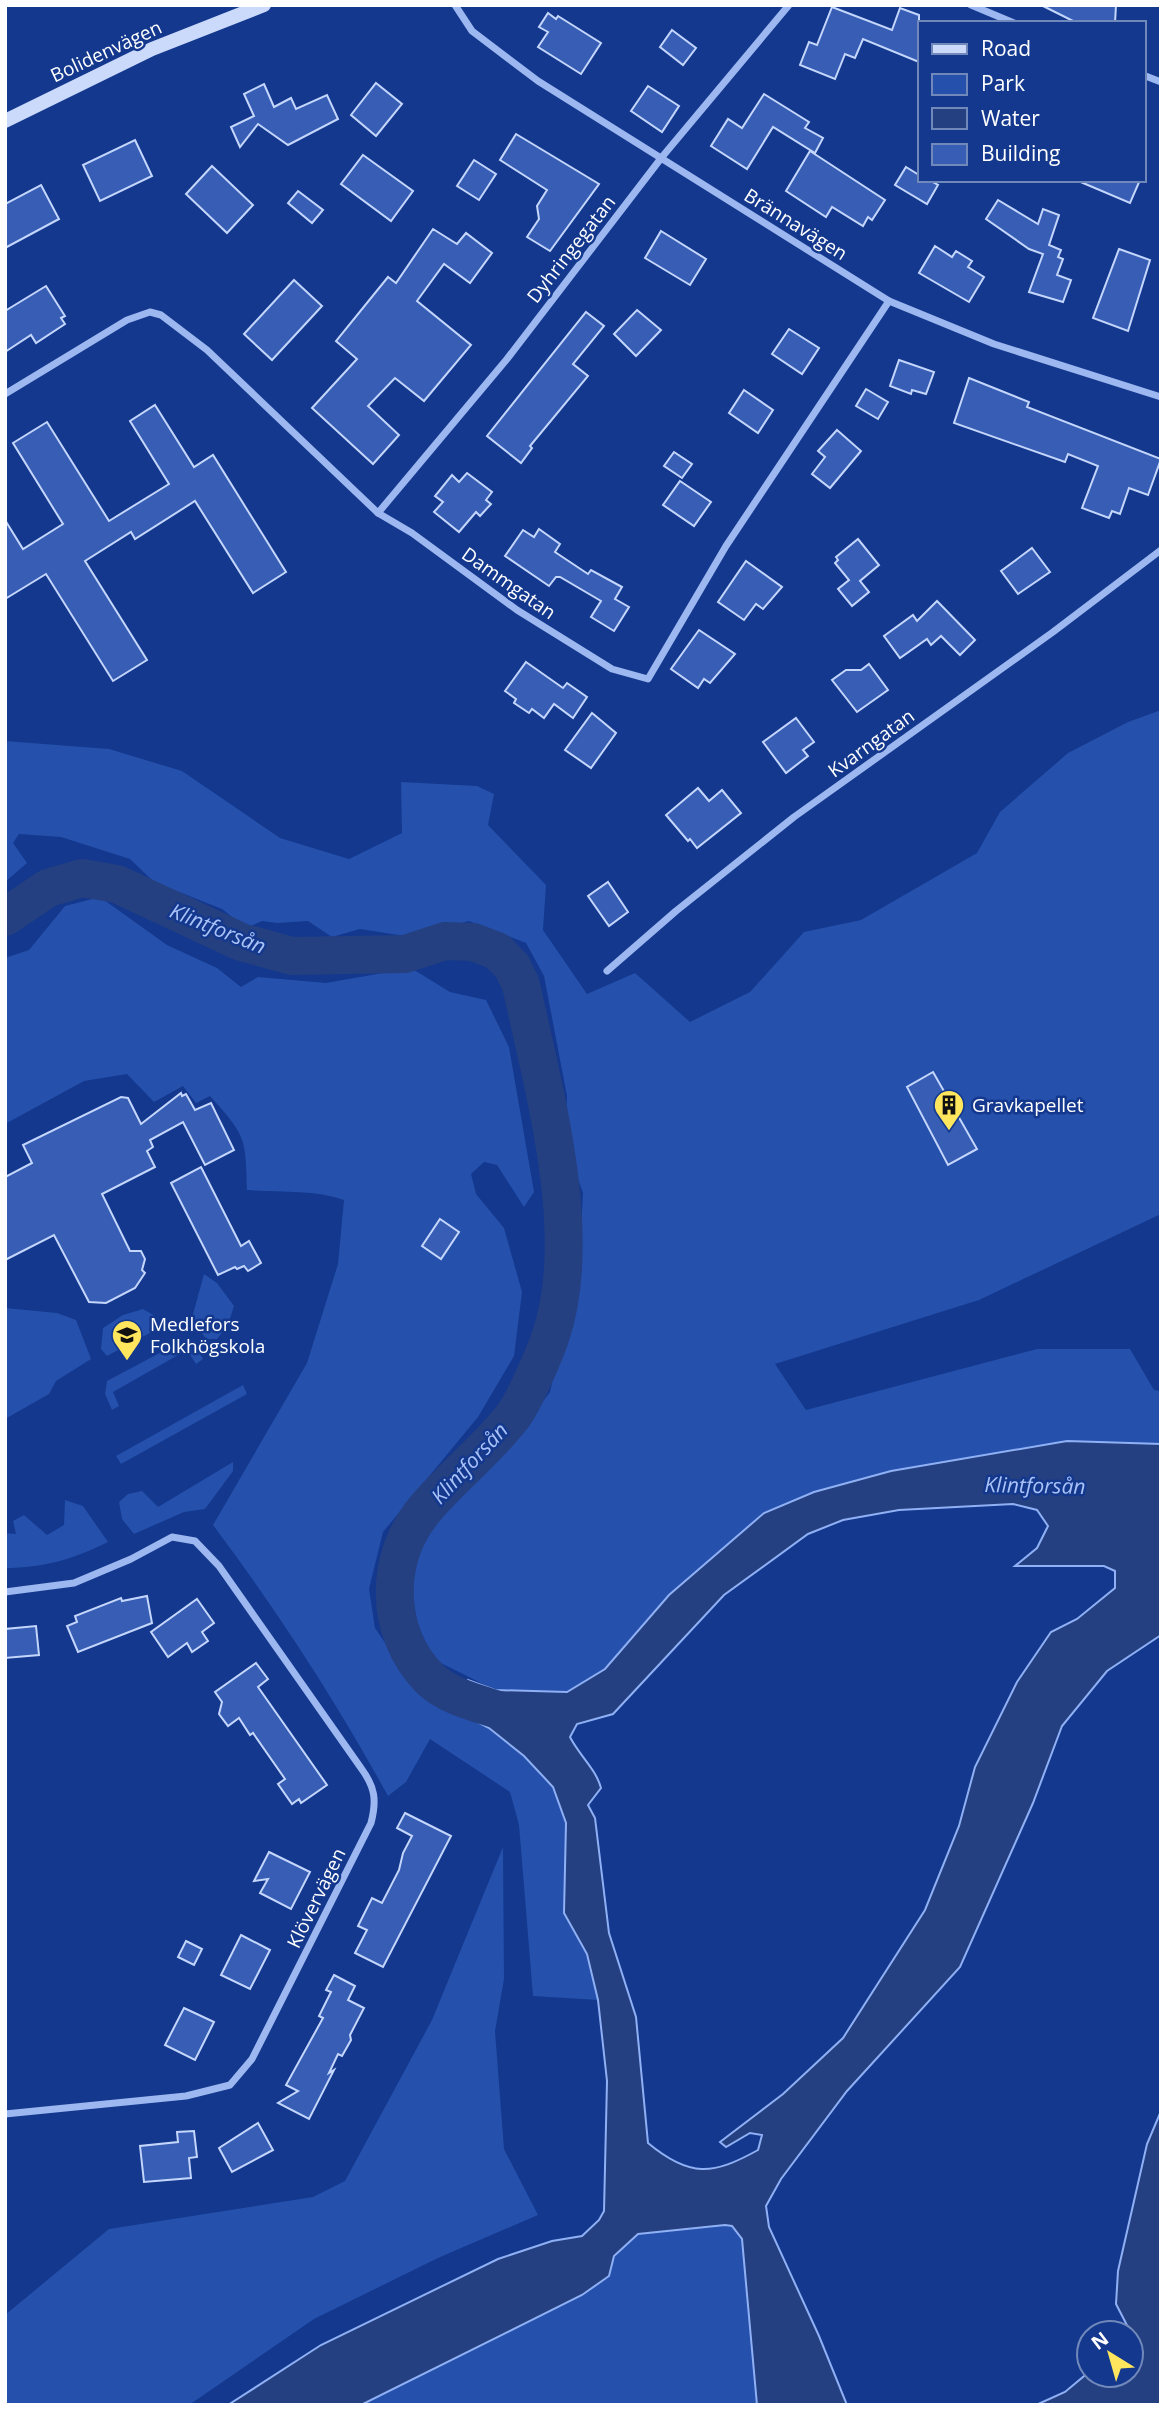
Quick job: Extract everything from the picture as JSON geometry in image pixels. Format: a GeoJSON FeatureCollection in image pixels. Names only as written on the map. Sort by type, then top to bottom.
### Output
{"type":"FeatureCollection","features":[{"type":"Feature","properties":{"kind":"main road","name":"Bolidenvägen"},"geometry":{"type":"LineString","coordinates":[[5,121],[236,10],[264,5]]}},
{"type":"Feature","properties":{"kind":"street","name":"Brännavägen"},"geometry":{"type":"LineString","coordinates":[[455,5],[472,31],[508,60],[889,301],[994,344],[1161,397]]}},
{"type":"Feature","properties":{"kind":"street","name":"Dyhringegatan"},"geometry":{"type":"LineString","coordinates":[[378,513],[507,359],[662,157],[789,5]]}},
{"type":"Feature","properties":{"kind":"street"},"geometry":{"type":"LineString","coordinates":[[971,5],[1009,21]]}},
{"type":"Feature","properties":{"kind":"street","name":"Dammgatan"},"geometry":{"type":"LineString","coordinates":[[5,394],[127,320],[150,312],[161,315],[207,350],[378,513],[412,533],[517,610],[602,662],[648,679],[726,546],[889,301]]}},
{"type":"Feature","properties":{"kind":"street","name":"Kvarngatan"},"geometry":{"type":"LineString","coordinates":[[607,971],[676,911],[794,817],[1053,632],[1161,550]]}},
{"type":"Feature","properties":{"kind":"street","name":"Klövervägen"},"geometry":{"type":"LineString","coordinates":[[5,1592],[74,1583],[131,1559],[172,1537],[195,1541],[219,1566],[373,1785],[376,1804],[371,1823],[252,2059],[230,2085],[186,2095],[5,2114]]}},
{"type":"Feature","properties":{"kind":"green space"},"geometry":{"type":"Polygon","coordinates":[[[1161,710],[1161,1214],[979,1300],[775,1364],[806,1410],[1037,1349],[1130,1349],[1154,1390],[1161,1391],[1161,1444],[1067,1441],[891,1471],[814,1492],[764,1513],[669,1595],[605,1669],[567,1693],[495,1690],[433,1659],[417,1623],[409,1567],[445,1508],[503,1455],[550,1392],[579,1265],[583,1193],[565,1143],[567,1096],[544,976],[526,943],[469,921],[411,937],[360,929],[332,937],[308,921],[262,921],[246,928],[222,909],[154,882],[130,859],[61,837],[19,834],[13,843],[27,863],[5,882],[5,741],[109,749],[182,771],[280,838],[349,859],[402,833],[401,782],[477,786],[494,794],[488,825],[546,885],[543,930],[587,994],[635,973],[690,1022],[750,992],[804,932],[861,920],[977,853],[1000,812],[1068,753],[1128,722],[1161,710]]]}},
{"type":"Feature","properties":{"kind":"green space"},"geometry":{"type":"Polygon","coordinates":[[[100,897],[167,945],[217,968],[241,987],[258,977],[326,983],[411,968],[450,992],[486,1000],[509,1047],[534,1192],[524,1207],[497,1165],[484,1162],[471,1174],[476,1194],[504,1228],[522,1292],[514,1356],[478,1417],[383,1532],[369,1589],[375,1628],[409,1678],[453,1709],[489,1729],[524,1756],[553,1787],[566,1823],[564,1913],[587,1954],[598,2000],[533,1996],[519,1825],[510,1792],[430,1739],[406,1782],[388,1796],[305,1658],[213,1525],[307,1363],[338,1264],[344,1200],[308,1193],[247,1190],[246,1158],[237,1129],[210,1096],[196,1103],[183,1086],[154,1102],[127,1074],[84,1081],[5,1124],[5,958],[29,950],[65,906],[100,897]]]}},
{"type":"Feature","properties":{"kind":"green space"},"geometry":{"type":"Polygon","coordinates":[[[204,1274],[217,1283],[234,1306],[228,1325],[217,1339],[206,1339],[192,1318],[204,1274]]]}},
{"type":"Feature","properties":{"kind":"green space"},"geometry":{"type":"Polygon","coordinates":[[[5,1308],[57,1313],[76,1320],[91,1359],[56,1381],[49,1394],[5,1419],[5,1308]]]}},
{"type":"Feature","properties":{"kind":"green space"},"geometry":{"type":"Polygon","coordinates":[[[143,1309],[155,1316],[161,1327],[107,1356],[101,1349],[103,1328],[123,1315],[143,1309]]]}},
{"type":"Feature","properties":{"kind":"green space"},"geometry":{"type":"Polygon","coordinates":[[[184,1340],[192,1342],[203,1359],[196,1364],[187,1350],[113,1392],[119,1406],[112,1410],[105,1394],[107,1381],[184,1340]]]}},
{"type":"Feature","properties":{"kind":"green space"},"geometry":{"type":"Polygon","coordinates":[[[243,1385],[247,1394],[121,1464],[116,1456],[243,1385]]]}},
{"type":"Feature","properties":{"kind":"green space"},"geometry":{"type":"Polygon","coordinates":[[[233,1462],[233,1471],[205,1509],[184,1512],[134,1534],[122,1519],[119,1502],[128,1494],[142,1491],[158,1507],[233,1462]]]}},
{"type":"Feature","properties":{"kind":"green space"},"geometry":{"type":"Polygon","coordinates":[[[65,1500],[83,1506],[108,1542],[58,1561],[5,1568],[5,1533],[16,1534],[13,1521],[24,1515],[47,1535],[64,1525],[65,1500]]]}},
{"type":"Feature","properties":{"kind":"green space"},"geometry":{"type":"Polygon","coordinates":[[[503,1847],[504,1979],[495,2031],[504,2149],[538,2215],[438,2258],[314,2319],[189,2405],[5,2405],[5,2315],[109,2229],[313,2197],[345,2181],[432,2020],[503,1847]]]}},
{"type":"Feature","properties":{"kind":"green space"},"geometry":{"type":"Polygon","coordinates":[[[731,2225],[742,2239],[757,2405],[361,2405],[582,2294],[614,2256],[638,2234],[731,2225]]]}},
{"type":"Feature","properties":{"kind":"water"},"geometry":{"type":"Polygon","coordinates":[[[1067,1441],[1161,1444],[1161,1635],[1107,1671],[1062,1726],[1033,1803],[960,1967],[847,2091],[781,2179],[766,2206],[769,2227],[847,2405],[757,2405],[742,2239],[732,2226],[725,2225],[638,2234],[614,2256],[609,2276],[582,2295],[361,2405],[228,2405],[321,2345],[498,2259],[552,2241],[582,2236],[599,2220],[604,2211],[607,2081],[598,2000],[587,1954],[564,1913],[566,1823],[553,1787],[524,1756],[489,1728],[453,1709],[468,1680],[495,1690],[567,1692],[605,1669],[669,1595],[764,1513],[814,1492],[891,1471],[1067,1441]],[[1013,1504],[899,1510],[843,1520],[808,1534],[724,1595],[613,1714],[577,1724],[570,1737],[601,1788],[588,1805],[595,1818],[609,1933],[636,2017],[648,2143],[677,2162],[689,2167],[714,2168],[758,2150],[762,2135],[750,2133],[726,2147],[720,2142],[783,2094],[843,2038],[925,1910],[959,1826],[975,1767],[1017,1682],[1051,1632],[1077,1619],[1115,1588],[1115,1571],[1104,1566],[1015,1566],[1037,1548],[1048,1526],[1037,1510],[1013,1504]]]}},
{"type":"Feature","properties":{"kind":"water"},"geometry":{"type":"Polygon","coordinates":[[[1161,2111],[1161,2405],[1036,2405],[1065,2392],[1075,2384],[1075,2389],[1145,2389],[1145,2319],[1124,2319],[1116,2304],[1118,2271],[1147,2144],[1161,2111]]]}},
{"type":"Feature","properties":{"kind":"building"},"geometry":{"type":"Polygon","coordinates":[[[1041,5],[1116,5],[1115,21],[1073,21],[1041,5]]]}},
{"type":"Feature","properties":{"kind":"building"},"geometry":{"type":"Polygon","coordinates":[[[832,7],[892,30],[900,8],[919,15],[918,62],[863,39],[855,58],[845,54],[835,79],[800,65],[809,42],[817,45],[832,7]]]}},
{"type":"Feature","properties":{"kind":"building"},"geometry":{"type":"Polygon","coordinates":[[[548,13],[556,19],[558,16],[601,43],[581,74],[538,47],[548,32],[539,27],[548,13]]]}},
{"type":"Feature","properties":{"kind":"building"},"geometry":{"type":"Polygon","coordinates":[[[672,30],[696,48],[683,65],[660,47],[672,30]]]}},
{"type":"Feature","properties":{"kind":"building"},"geometry":{"type":"Polygon","coordinates":[[[376,83],[402,104],[376,136],[351,115],[376,83]]]}},
{"type":"Feature","properties":{"kind":"building"},"geometry":{"type":"Polygon","coordinates":[[[264,84],[274,107],[291,98],[296,109],[327,95],[338,119],[288,145],[258,124],[240,147],[231,127],[254,116],[244,94],[264,84]]]}},
{"type":"Feature","properties":{"kind":"building"},"geometry":{"type":"Polygon","coordinates":[[[648,86],[679,106],[662,132],[631,111],[648,86]]]}},
{"type":"Feature","properties":{"kind":"building"},"geometry":{"type":"Polygon","coordinates":[[[764,94],[809,122],[805,128],[823,138],[815,153],[773,127],[747,169],[711,146],[728,119],[742,128],[764,94]]]}},
{"type":"Feature","properties":{"kind":"building"},"geometry":{"type":"Polygon","coordinates":[[[516,134],[599,184],[550,251],[527,237],[539,219],[537,206],[547,190],[500,160],[516,134]]]}},
{"type":"Feature","properties":{"kind":"building"},"geometry":{"type":"Polygon","coordinates":[[[135,140],[152,176],[100,201],[83,165],[135,140]]]}},
{"type":"Feature","properties":{"kind":"building"},"geometry":{"type":"Polygon","coordinates":[[[810,151],[885,200],[872,220],[868,217],[863,226],[832,207],[826,217],[786,191],[810,151]]]}},
{"type":"Feature","properties":{"kind":"building"},"geometry":{"type":"Polygon","coordinates":[[[363,155],[413,191],[391,221],[341,184],[363,155]]]}},
{"type":"Feature","properties":{"kind":"building"},"geometry":{"type":"Polygon","coordinates":[[[474,160],[496,174],[479,200],[457,186],[474,160]]]}},
{"type":"Feature","properties":{"kind":"building"},"geometry":{"type":"Polygon","coordinates":[[[212,166],[253,205],[227,233],[186,194],[212,166]]]}},
{"type":"Feature","properties":{"kind":"building"},"geometry":{"type":"Polygon","coordinates":[[[906,167],[918,174],[918,182],[933,182],[938,185],[927,204],[895,185],[906,167]]]}},
{"type":"Feature","properties":{"kind":"building"},"geometry":{"type":"Polygon","coordinates":[[[1081,182],[1139,182],[1130,203],[1081,182]]]}},
{"type":"Feature","properties":{"kind":"building"},"geometry":{"type":"Polygon","coordinates":[[[41,185],[59,219],[5,248],[5,204],[41,185]]]}},
{"type":"Feature","properties":{"kind":"building"},"geometry":{"type":"Polygon","coordinates":[[[298,191],[323,210],[312,223],[288,203],[298,191]]]}},
{"type":"Feature","properties":{"kind":"building"},"geometry":{"type":"Polygon","coordinates":[[[998,200],[1038,224],[1043,209],[1059,215],[1049,245],[1061,250],[1058,257],[1063,259],[1057,275],[1071,280],[1063,302],[1029,292],[1043,254],[1029,249],[986,219],[998,200]]]}},
{"type":"Feature","properties":{"kind":"building"},"geometry":{"type":"Polygon","coordinates":[[[433,229],[457,244],[466,233],[492,253],[470,283],[444,264],[417,301],[471,345],[424,401],[395,378],[368,406],[399,435],[373,464],[312,408],[357,359],[336,341],[388,277],[396,283],[433,229]]]}},
{"type":"Feature","properties":{"kind":"building"},"geometry":{"type":"Polygon","coordinates":[[[661,231],[706,259],[690,285],[645,258],[661,231]]]}},
{"type":"Feature","properties":{"kind":"building"},"geometry":{"type":"Polygon","coordinates":[[[935,246],[952,257],[956,251],[972,261],[968,267],[984,277],[969,302],[919,273],[935,246]]]}},
{"type":"Feature","properties":{"kind":"building"},"geometry":{"type":"Polygon","coordinates":[[[1119,249],[1150,260],[1128,331],[1093,318],[1119,249]]]}},
{"type":"Feature","properties":{"kind":"building"},"geometry":{"type":"Polygon","coordinates":[[[294,280],[322,306],[272,360],[244,334],[294,280]]]}},
{"type":"Feature","properties":{"kind":"building"},"geometry":{"type":"Polygon","coordinates":[[[46,286],[65,316],[61,318],[65,324],[36,343],[31,335],[5,352],[5,311],[46,286]]]}},
{"type":"Feature","properties":{"kind":"building"},"geometry":{"type":"Polygon","coordinates":[[[637,310],[661,330],[636,356],[614,334],[637,310]]]}},
{"type":"Feature","properties":{"kind":"building"},"geometry":{"type":"Polygon","coordinates":[[[586,312],[604,326],[573,364],[588,376],[530,446],[532,448],[521,463],[487,436],[586,312]]]}},
{"type":"Feature","properties":{"kind":"building"},"geometry":{"type":"Polygon","coordinates":[[[789,329],[819,348],[802,374],[772,354],[789,329]]]}},
{"type":"Feature","properties":{"kind":"building"},"geometry":{"type":"Polygon","coordinates":[[[899,360],[934,372],[926,394],[912,390],[911,394],[890,386],[899,360]]]}},
{"type":"Feature","properties":{"kind":"building"},"geometry":{"type":"Polygon","coordinates":[[[969,378],[1029,402],[1027,407],[1161,459],[1148,495],[1129,488],[1120,514],[1112,511],[1109,518],[1082,508],[1098,466],[1068,454],[1065,462],[954,423],[969,378]]]}},
{"type":"Feature","properties":{"kind":"building"},"geometry":{"type":"Polygon","coordinates":[[[866,389],[888,402],[878,419],[856,406],[866,389]]]}},
{"type":"Feature","properties":{"kind":"building"},"geometry":{"type":"Polygon","coordinates":[[[744,390],[773,410],[758,433],[729,413],[744,390]]]}},
{"type":"Feature","properties":{"kind":"building"},"geometry":{"type":"Polygon","coordinates":[[[155,405],[194,467],[213,455],[286,572],[253,593],[195,501],[135,539],[131,532],[85,561],[147,660],[113,681],[46,574],[5,599],[5,520],[23,549],[63,524],[13,443],[47,422],[109,521],[169,484],[130,421],[155,405]]]}},
{"type":"Feature","properties":{"kind":"building"},"geometry":{"type":"Polygon","coordinates":[[[837,430],[861,451],[830,488],[812,474],[825,457],[818,451],[837,430]]]}},
{"type":"Feature","properties":{"kind":"building"},"geometry":{"type":"Polygon","coordinates":[[[674,452],[692,464],[682,478],[664,466],[674,452]]]}},
{"type":"Feature","properties":{"kind":"building"},"geometry":{"type":"Polygon","coordinates":[[[467,473],[492,492],[486,500],[491,504],[480,516],[476,512],[459,532],[434,512],[443,502],[435,496],[452,475],[459,482],[467,473]]]}},
{"type":"Feature","properties":{"kind":"building"},"geometry":{"type":"Polygon","coordinates":[[[680,481],[711,502],[694,526],[663,505],[680,481]]]}},
{"type":"Feature","properties":{"kind":"building"},"geometry":{"type":"Polygon","coordinates":[[[539,529],[560,544],[555,552],[588,574],[591,570],[622,587],[615,599],[629,607],[614,631],[591,617],[601,601],[560,577],[556,577],[549,586],[505,556],[523,530],[534,537],[539,529]]]}},
{"type":"Feature","properties":{"kind":"building"},"geometry":{"type":"Polygon","coordinates":[[[858,539],[879,565],[860,581],[869,592],[852,606],[838,589],[849,580],[835,563],[838,560],[836,557],[858,539]]]}},
{"type":"Feature","properties":{"kind":"building"},"geometry":{"type":"Polygon","coordinates":[[[1032,548],[1050,572],[1018,594],[1001,571],[1032,548]]]}},
{"type":"Feature","properties":{"kind":"building"},"geometry":{"type":"Polygon","coordinates":[[[746,561],[782,587],[763,609],[756,604],[744,620],[718,602],[746,561]]]}},
{"type":"Feature","properties":{"kind":"building"},"geometry":{"type":"Polygon","coordinates":[[[937,601],[975,640],[960,655],[941,636],[931,645],[927,639],[900,658],[884,636],[913,615],[917,621],[937,601]]]}},
{"type":"Feature","properties":{"kind":"building"},"geometry":{"type":"Polygon","coordinates":[[[699,630],[735,654],[710,683],[704,679],[698,688],[671,669],[699,630]]]}},
{"type":"Feature","properties":{"kind":"building"},"geometry":{"type":"Polygon","coordinates":[[[526,662],[563,688],[567,683],[587,697],[573,718],[554,704],[544,718],[532,709],[529,713],[514,703],[516,699],[505,691],[526,662]]]}},
{"type":"Feature","properties":{"kind":"building"},"geometry":{"type":"Polygon","coordinates":[[[869,664],[888,690],[857,712],[832,680],[846,670],[861,670],[869,664]]]}},
{"type":"Feature","properties":{"kind":"building"},"geometry":{"type":"Polygon","coordinates":[[[592,713],[616,733],[591,768],[565,750],[592,713]]]}},
{"type":"Feature","properties":{"kind":"building"},"geometry":{"type":"Polygon","coordinates":[[[796,718],[814,742],[803,750],[808,756],[786,773],[763,742],[796,718]]]}},
{"type":"Feature","properties":{"kind":"building"},"geometry":{"type":"Polygon","coordinates":[[[698,788],[709,801],[722,790],[741,813],[697,848],[666,815],[698,788]]]}},
{"type":"Feature","properties":{"kind":"building"},"geometry":{"type":"Polygon","coordinates":[[[608,882],[628,912],[609,926],[588,896],[608,882]]]}},
{"type":"Feature","properties":{"kind":"building","name":"Gravkapellet"},"geometry":{"type":"Polygon","coordinates":[[[933,1072],[977,1149],[948,1165],[907,1087],[933,1072]]]}},
{"type":"Feature","properties":{"kind":"building"},"geometry":{"type":"Polygon","coordinates":[[[181,1093],[182,1096],[186,1094],[195,1110],[211,1103],[234,1150],[205,1165],[183,1122],[150,1140],[153,1147],[147,1151],[155,1167],[102,1194],[130,1251],[141,1251],[145,1259],[142,1270],[145,1273],[135,1288],[106,1303],[89,1302],[54,1235],[5,1260],[5,1177],[32,1163],[23,1145],[121,1097],[128,1098],[141,1124],[181,1093]]]}},
{"type":"Feature","properties":{"kind":"building"},"geometry":{"type":"Polygon","coordinates":[[[201,1167],[241,1246],[249,1241],[261,1263],[248,1271],[244,1266],[237,1269],[235,1267],[218,1275],[171,1183],[201,1167]]]}},
{"type":"Feature","properties":{"kind":"building"},"geometry":{"type":"Polygon","coordinates":[[[440,1219],[459,1232],[441,1259],[422,1246],[440,1219]]]}},
{"type":"Feature","properties":{"kind":"building"},"geometry":{"type":"Polygon","coordinates":[[[147,1596],[152,1623],[78,1652],[67,1626],[77,1622],[75,1616],[121,1598],[122,1601],[147,1596]]]}},
{"type":"Feature","properties":{"kind":"building"},"geometry":{"type":"Polygon","coordinates":[[[197,1599],[214,1623],[202,1632],[208,1641],[192,1652],[187,1643],[168,1657],[151,1632],[197,1599]]]}},
{"type":"Feature","properties":{"kind":"building"},"geometry":{"type":"Polygon","coordinates":[[[36,1626],[39,1655],[5,1658],[5,1629],[36,1626]]]}},
{"type":"Feature","properties":{"kind":"building"},"geometry":{"type":"Polygon","coordinates":[[[256,1663],[268,1679],[258,1687],[327,1785],[301,1803],[299,1799],[292,1804],[278,1784],[285,1779],[253,1733],[250,1735],[239,1718],[228,1726],[219,1714],[222,1702],[215,1692],[256,1663]]]}},
{"type":"Feature","properties":{"kind":"building"},"geometry":{"type":"Polygon","coordinates":[[[405,1813],[451,1836],[383,1967],[355,1953],[367,1930],[358,1926],[372,1898],[382,1903],[399,1870],[403,1853],[412,1836],[397,1828],[405,1813]]]}},
{"type":"Feature","properties":{"kind":"building"},"geometry":{"type":"Polygon","coordinates":[[[269,1852],[310,1872],[291,1909],[260,1893],[268,1879],[254,1881],[269,1852]]]}},
{"type":"Feature","properties":{"kind":"building"},"geometry":{"type":"Polygon","coordinates":[[[241,1935],[270,1950],[250,1989],[221,1975],[241,1935]]]}},
{"type":"Feature","properties":{"kind":"building"},"geometry":{"type":"Polygon","coordinates":[[[186,1941],[202,1949],[194,1965],[178,1957],[186,1941]]]}},
{"type":"Feature","properties":{"kind":"building"},"geometry":{"type":"Polygon","coordinates":[[[334,1975],[355,1986],[348,2000],[364,2008],[342,2056],[338,2054],[329,2073],[334,2070],[309,2119],[278,2103],[298,2091],[286,2085],[323,2018],[319,2016],[331,1992],[326,1990],[334,1975]]]}},
{"type":"Feature","properties":{"kind":"building"},"geometry":{"type":"Polygon","coordinates":[[[184,2008],[214,2022],[195,2060],[165,2045],[184,2008]]]}},
{"type":"Feature","properties":{"kind":"building"},"geometry":{"type":"Polygon","coordinates":[[[258,2123],[273,2150],[232,2172],[219,2148],[258,2123]]]}},
{"type":"Feature","properties":{"kind":"building"},"geometry":{"type":"Polygon","coordinates":[[[194,2131],[197,2157],[189,2158],[191,2178],[144,2182],[140,2146],[178,2142],[177,2132],[194,2131]]]}},
{"type":"Feature","properties":{"kind":"waterway","name":"Klintforsån"},"geometry":{"type":"LineString","coordinates":[[5,917],[48,888],[82,878],[117,884],[241,942],[292,956],[405,954],[445,941],[473,942],[497,951],[512,966],[521,985],[557,1160],[564,1252],[560,1295],[551,1335],[523,1400],[503,1428],[435,1497],[412,1528],[402,1549],[396,1572],[395,1594],[397,1617],[404,1639],[414,1659],[429,1678],[456,1696],[511,1714]]}},
{"type":"Feature","properties":{"kind":"place","name":"Gravkapellet"},"geometry":{"type":"Point","coordinates":[949,1132]}},
{"type":"Feature","properties":{"kind":"place","name":"Medlefors Folkhögskola"},"geometry":{"type":"Point","coordinates":[127,1362]}}]}
